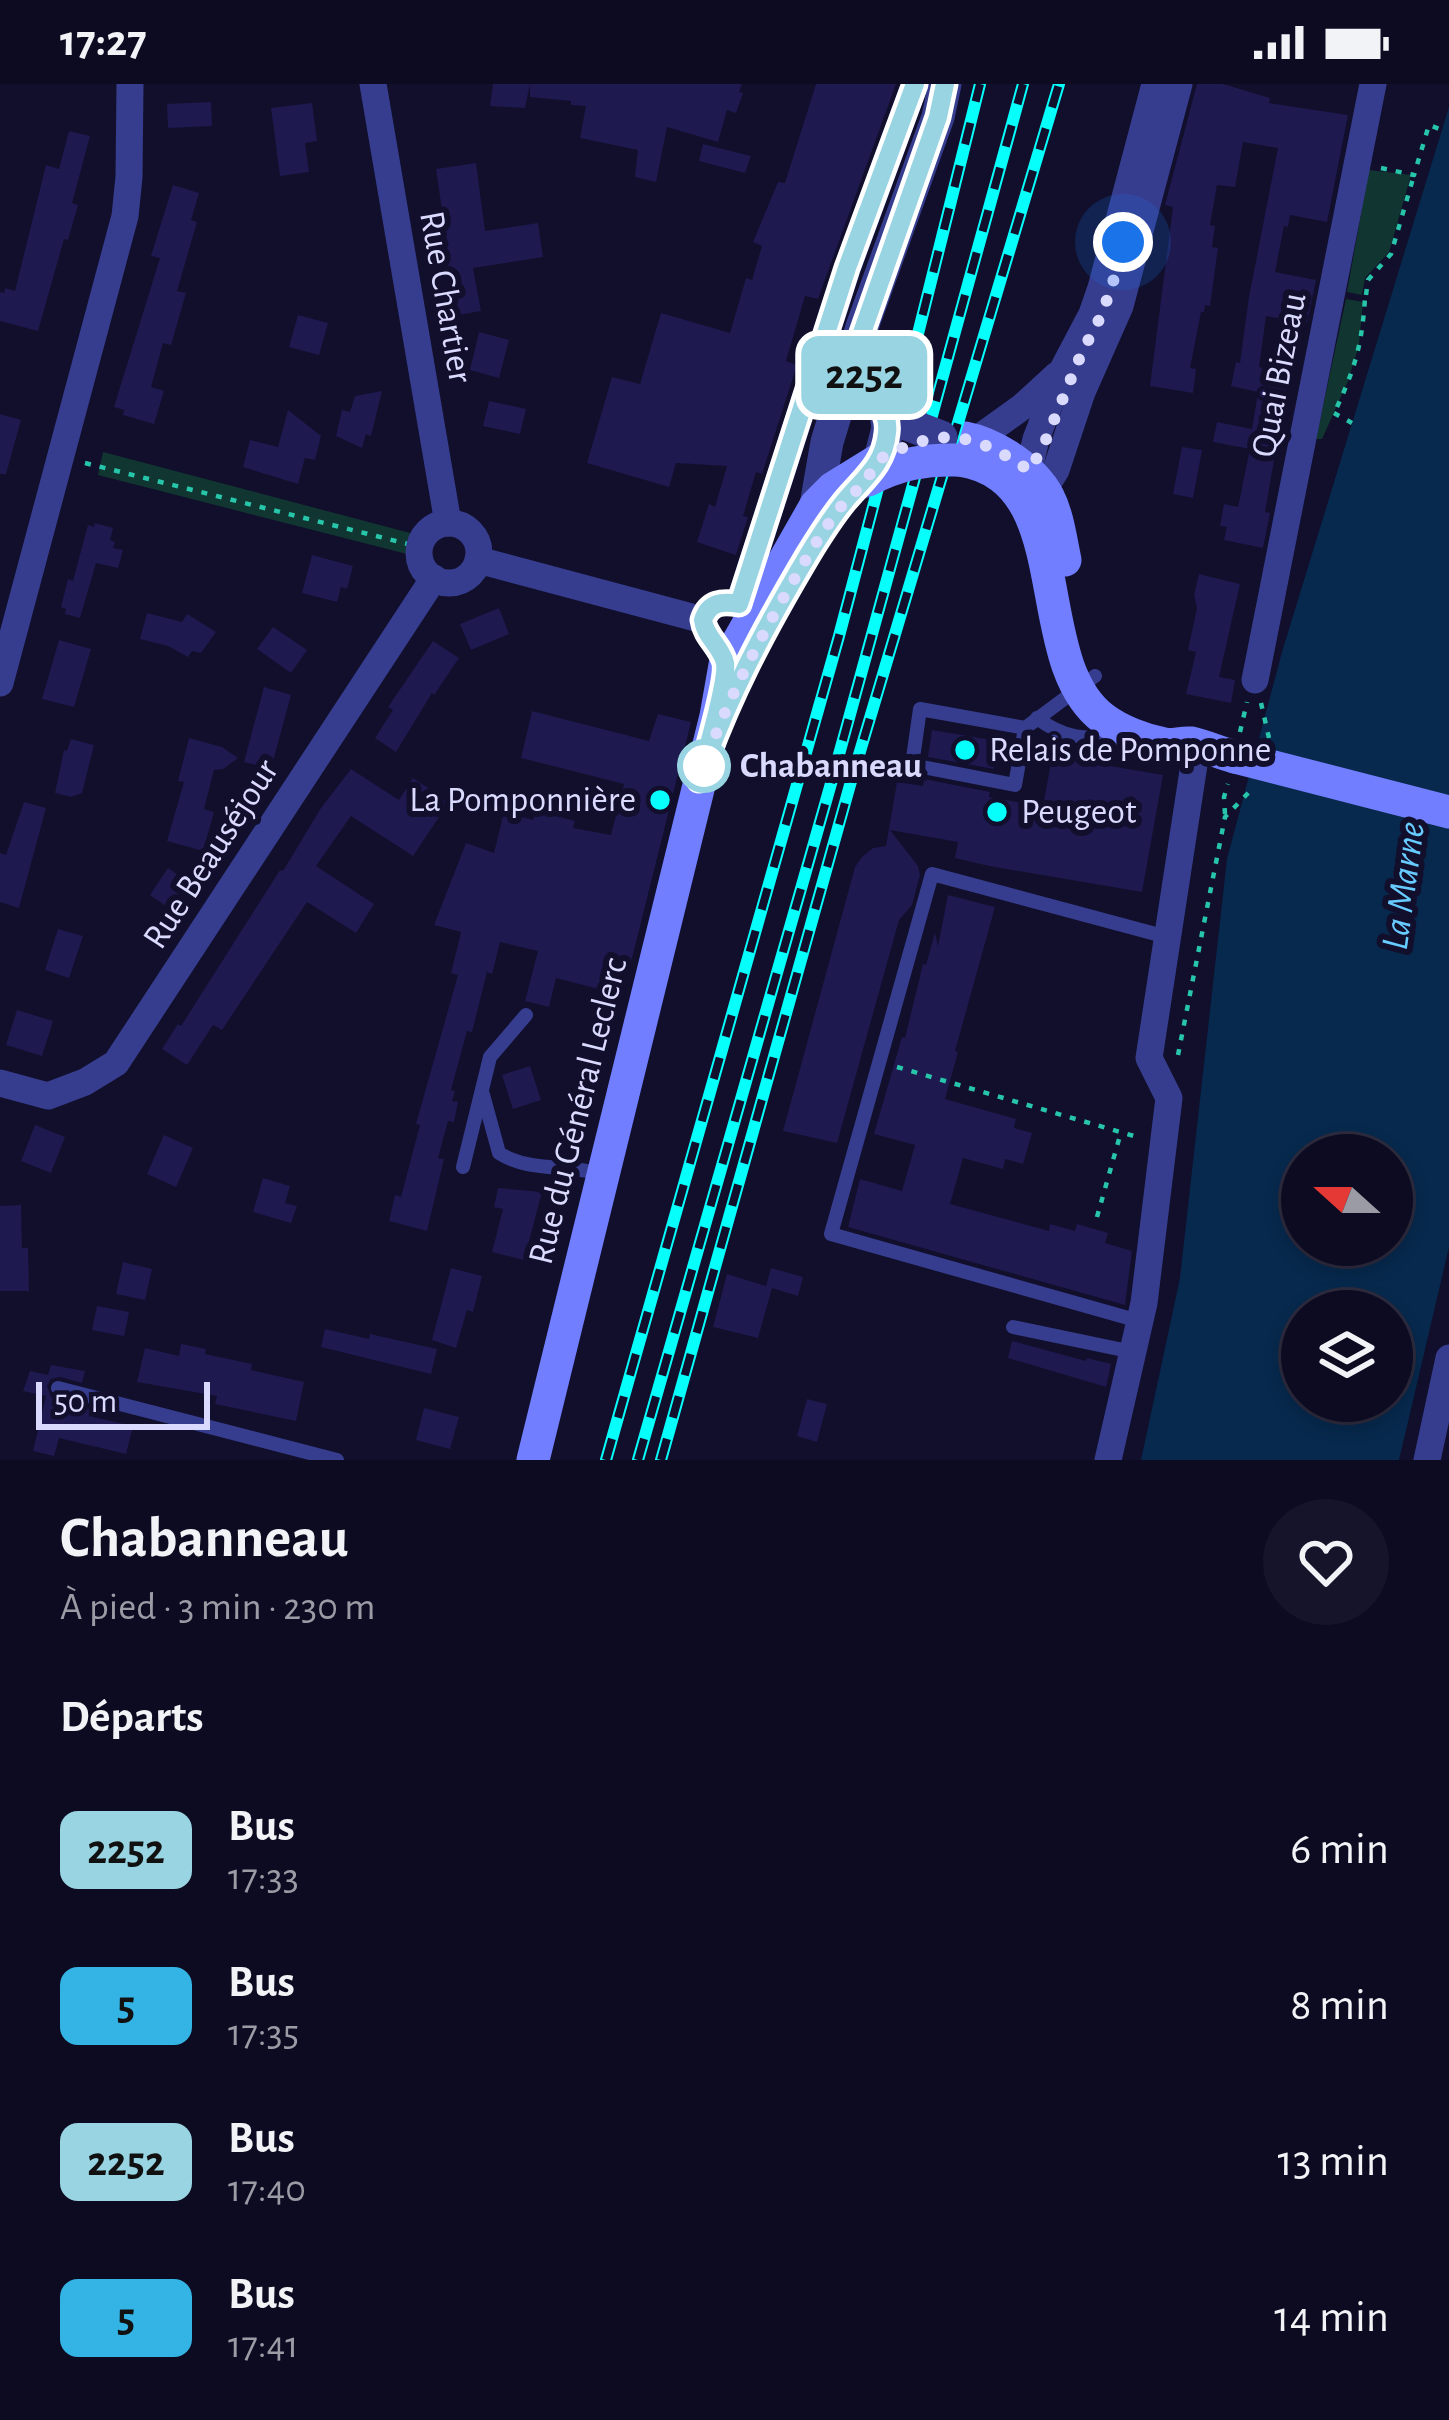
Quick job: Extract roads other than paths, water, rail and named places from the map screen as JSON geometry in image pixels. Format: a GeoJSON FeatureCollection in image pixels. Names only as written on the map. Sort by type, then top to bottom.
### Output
{"type":"FeatureCollection","features":[{"type":"Feature","properties":{"kind":"main road"},"geometry":{"type":"LineString","coordinates":[[847,485],[960,444],[997,476],[1032,486],[1057,517],[1080,635],[1086,682],[1083,698],[1125,731],[1168,745],[1191,744]]}},
{"type":"Feature","properties":{"kind":"main road","name":"Rue du Général Leclerc"},"geometry":{"type":"LineString","coordinates":[[533,1460],[699,780],[721,717],[732,636],[809,552],[847,485]]}},
{"type":"Feature","properties":{"kind":"main road"},"geometry":{"type":"LineString","coordinates":[[1086,682],[1117,704],[1173,729],[1191,744],[1248,768],[1449,812]]}},
{"type":"Feature","properties":{"kind":"street"},"geometry":{"type":"LineString","coordinates":[[0,683],[125,216],[130,84]]}},
{"type":"Feature","properties":{"kind":"street","name":"Rue Chartier"},"geometry":{"type":"LineString","coordinates":[[373,84],[448,523]]}},
{"type":"Feature","properties":{"kind":"street"},"geometry":{"type":"LineString","coordinates":[[478,560],[732,636],[847,268],[915,84]]}},
{"type":"Feature","properties":{"kind":"street"},"geometry":{"type":"LineString","coordinates":[[886,412],[888,428],[847,485],[827,442],[938,117],[945,84]]}},
{"type":"Feature","properties":{"kind":"street"},"geometry":{"type":"LineString","coordinates":[[1032,486],[1036,439],[1101,288],[1155,84]]}},
{"type":"Feature","properties":{"kind":"street"},"geometry":{"type":"LineString","coordinates":[[1032,486],[1064,449],[1098,352],[1120,306],[1179,84]]}},
{"type":"Feature","properties":{"kind":"street","name":"Quai Bizeau"},"geometry":{"type":"LineString","coordinates":[[1256,680],[1373,84]]}},
{"type":"Feature","properties":{"kind":"street"},"geometry":{"type":"LineString","coordinates":[[857,347],[867,385],[886,412],[960,444],[1022,407],[1063,369]]}},
{"type":"Feature","properties":{"kind":"street"},"geometry":{"type":"LineString","coordinates":[[448,523],[469,530],[479,549],[475,568],[452,583],[434,578],[420,559],[420,547],[430,530],[448,523]]}},
{"type":"Feature","properties":{"kind":"street","name":"Rue Beauséjour"},"geometry":{"type":"LineString","coordinates":[[0,1083],[48,1096],[116,1063],[434,578]]}},
{"type":"Feature","properties":{"kind":"street"},"geometry":{"type":"LineString","coordinates":[[1108,1460],[1139,1321],[1169,1098],[1149,1058],[1191,744]]}},
{"type":"Feature","properties":{"kind":"street"},"geometry":{"type":"LineString","coordinates":[[1427,1460],[1449,1358]]}},
{"type":"Feature","properties":{"kind":"lane"},"geometry":{"type":"LineString","coordinates":[[1032,486],[1045,442],[1111,290],[1165,84]]}},
{"type":"Feature","properties":{"kind":"lane"},"geometry":{"type":"LineString","coordinates":[[1086,682],[1031,723],[1015,785],[911,765],[920,709],[1031,723],[1094,739],[1125,731]]}},
{"type":"Feature","properties":{"kind":"lane"},"geometry":{"type":"LineString","coordinates":[[1139,1321],[831,1234],[932,874],[1167,937]]}},
{"type":"Feature","properties":{"kind":"lane"},"geometry":{"type":"LineString","coordinates":[[463,1167],[490,1057],[526,1015]]}},
{"type":"Feature","properties":{"kind":"lane"},"geometry":{"type":"LineString","coordinates":[[482,1091],[499,1153],[513,1162],[603,1175]]}},
{"type":"Feature","properties":{"kind":"lane"},"geometry":{"type":"LineString","coordinates":[[1013,1327],[1132,1352]]}},
{"type":"Feature","properties":{"kind":"lane"},"geometry":{"type":"LineString","coordinates":[[58,1388],[337,1460]]}},
{"type":"Feature","properties":{"kind":"lane"},"geometry":{"type":"LineString","coordinates":[[269,1460],[273,1443]]}},
{"type":"Feature","properties":{"kind":"water","name":"La Marne"},"geometry":{"type":"Polygon","coordinates":[[[1449,107],[1449,1247],[1413,1400],[1413,1290],[1281,1290],[1281,1422],[1408,1422],[1399,1460],[1141,1460],[1180,1278],[1227,859],[1282,652],[1449,107]]]}},
{"type":"Feature","properties":{"kind":"railway"},"geometry":{"type":"LineString","coordinates":[[606,1460],[839,636],[980,84]]}},
{"type":"Feature","properties":{"kind":"railway"},"geometry":{"type":"LineString","coordinates":[[638,1460],[832,780],[1023,84]]}},
{"type":"Feature","properties":{"kind":"railway"},"geometry":{"type":"LineString","coordinates":[[661,1460],[850,785],[1059,84]]}},
{"type":"Feature","properties":{"kind":"place","name":"Relais de Pomponne"},"geometry":{"type":"Point","coordinates":[965,750]}},
{"type":"Feature","properties":{"kind":"place","name":"Chabanneau"},"geometry":{"type":"Point","coordinates":[704,766]}},
{"type":"Feature","properties":{"kind":"place","name":"La Pomponnière"},"geometry":{"type":"Point","coordinates":[660,800]}},
{"type":"Feature","properties":{"kind":"place","name":"Peugeot"},"geometry":{"type":"Point","coordinates":[997,812]}}]}
